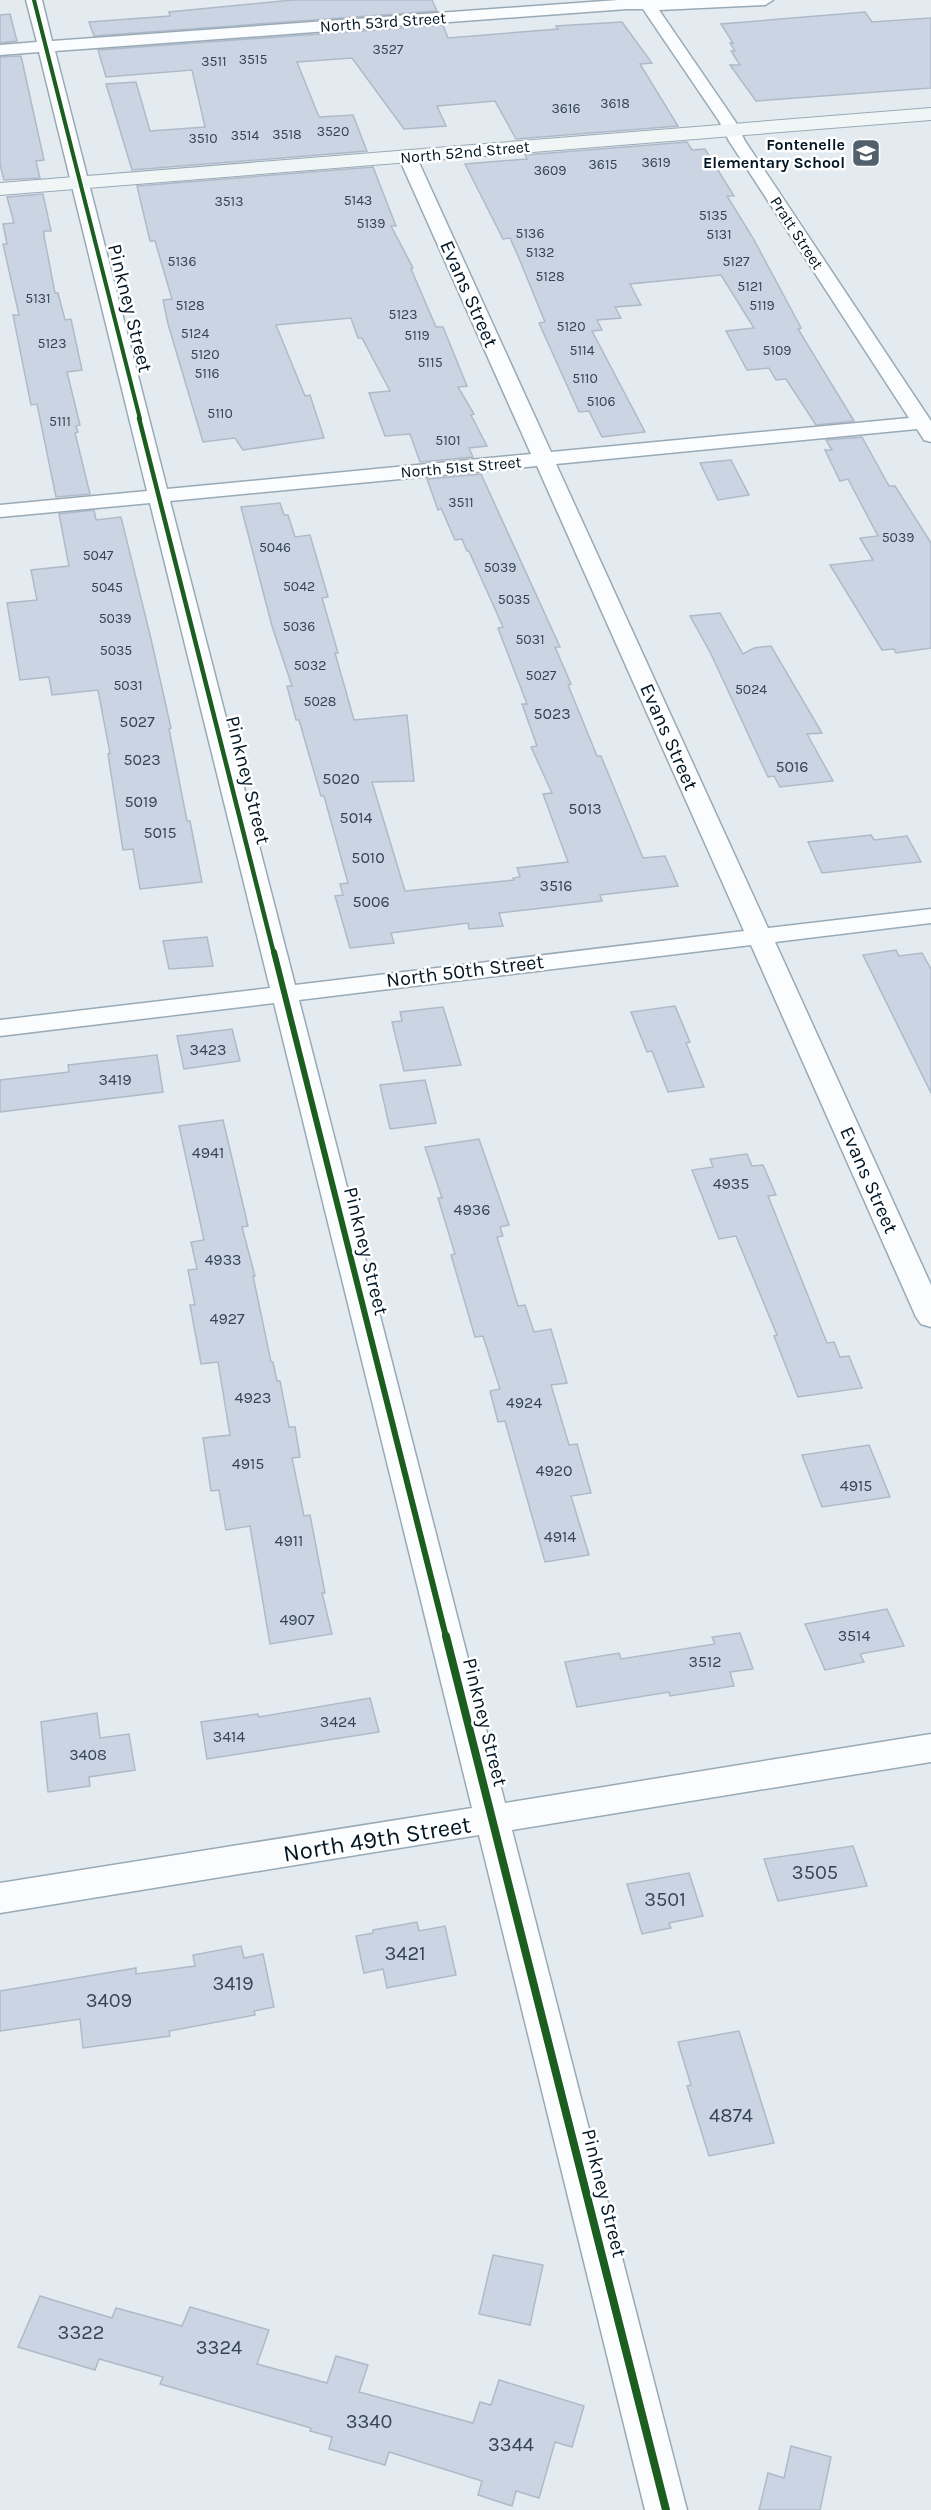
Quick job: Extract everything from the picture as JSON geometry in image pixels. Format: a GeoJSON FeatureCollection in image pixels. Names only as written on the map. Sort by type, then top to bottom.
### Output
{"type":"FeatureCollection","features":[{"type":"Feature","properties":{"kind":"main road","name":"North 52nd Street"},"geometry":{"type":"LineString","coordinates":[[0,189],[931,114]]}},
{"type":"Feature","properties":{"kind":"street","name":"Pinkney Street"},"geometry":{"type":"LineString","coordinates":[[34,0],[666,2510]]}},
{"type":"Feature","properties":{"kind":"street","name":"North 53rd Street"},"geometry":{"type":"LineString","coordinates":[[0,50],[646,3],[674,6],[765,0]]}},
{"type":"Feature","properties":{"kind":"street","name":"Pratt Street"},"geometry":{"type":"LineString","coordinates":[[646,3],[927,430]]}},
{"type":"Feature","properties":{"kind":"street","name":"Evans Street"},"geometry":{"type":"LineString","coordinates":[[407,156],[931,1317]]}},
{"type":"Feature","properties":{"kind":"street","name":"North 51st Street"},"geometry":{"type":"LineString","coordinates":[[0,511],[544,460],[927,430]]}},
{"type":"Feature","properties":{"kind":"street","name":"North 50th Street"},"geometry":{"type":"LineString","coordinates":[[0,1028],[931,916]]}},
{"type":"Feature","properties":{"kind":"street","name":"North 49th Street"},"geometry":{"type":"LineString","coordinates":[[0,1898],[931,1748]]}},
{"type":"Feature","properties":{"kind":"building"},"geometry":{"type":"Polygon","coordinates":[[[292,0],[432,0],[437,11],[94,36],[89,22],[170,16],[169,12],[292,0]]]}},
{"type":"Feature","properties":{"kind":"building"},"geometry":{"type":"Polygon","coordinates":[[[865,12],[872,22],[931,18],[931,88],[756,101],[730,65],[740,65],[731,51],[735,51],[730,43],[733,43],[721,24],[865,12]]]}},
{"type":"Feature","properties":{"kind":"building"},"geometry":{"type":"Polygon","coordinates":[[[10,14],[17,41],[0,43],[0,15],[10,14]]]}},
{"type":"Feature","properties":{"kind":"building"},"geometry":{"type":"Polygon","coordinates":[[[622,22],[652,63],[640,64],[678,126],[516,139],[495,101],[437,106],[446,126],[404,129],[352,58],[297,62],[319,117],[353,115],[367,151],[132,170],[106,84],[136,82],[150,131],[205,127],[192,70],[106,77],[98,50],[443,25],[448,38],[558,29],[556,26],[622,22]]]}},
{"type":"Feature","properties":{"kind":"building"},"geometry":{"type":"Polygon","coordinates":[[[21,56],[44,160],[36,161],[40,178],[4,180],[0,165],[0,57],[21,56]]]}},
{"type":"Feature","properties":{"kind":"building"},"geometry":{"type":"Polygon","coordinates":[[[687,142],[692,150],[705,149],[734,196],[727,196],[753,238],[799,324],[801,328],[798,329],[854,421],[816,425],[786,379],[776,380],[769,368],[747,370],[726,331],[754,328],[721,275],[630,284],[641,305],[615,307],[621,318],[597,320],[602,330],[592,331],[645,432],[602,437],[589,411],[579,412],[539,323],[545,322],[510,238],[503,239],[465,164],[527,159],[525,155],[687,142]]]}},
{"type":"Feature","properties":{"kind":"building"},"geometry":{"type":"Polygon","coordinates":[[[373,167],[396,226],[391,226],[413,268],[411,269],[436,327],[443,327],[467,386],[458,387],[474,414],[471,415],[487,446],[469,448],[473,457],[420,462],[410,434],[385,436],[369,393],[390,391],[362,338],[358,338],[351,318],[276,325],[305,396],[310,395],[324,438],[243,450],[235,438],[203,442],[168,324],[163,300],[172,299],[155,241],[150,241],[137,186],[373,167]]]}},
{"type":"Feature","properties":{"kind":"building"},"geometry":{"type":"Polygon","coordinates":[[[43,194],[51,231],[44,231],[44,236],[55,293],[58,293],[65,320],[71,319],[82,370],[67,372],[80,425],[76,426],[78,432],[75,433],[90,494],[56,497],[37,404],[31,405],[13,315],[19,315],[3,244],[7,244],[3,224],[14,223],[7,197],[43,194]]]}},
{"type":"Feature","properties":{"kind":"building"},"geometry":{"type":"Polygon","coordinates":[[[862,437],[889,486],[895,486],[931,543],[931,648],[896,653],[894,649],[882,650],[830,565],[873,560],[860,538],[878,536],[848,479],[840,481],[825,450],[832,450],[826,440],[862,437]]]}},
{"type":"Feature","properties":{"kind":"building"},"geometry":{"type":"Polygon","coordinates":[[[731,460],[749,495],[718,500],[700,463],[731,460]]]}},
{"type":"Feature","properties":{"kind":"building"},"geometry":{"type":"Polygon","coordinates":[[[481,474],[560,647],[555,647],[571,684],[568,685],[597,756],[601,756],[643,858],[665,856],[678,886],[600,895],[602,901],[499,913],[503,926],[469,929],[468,923],[391,933],[394,943],[350,948],[335,896],[343,895],[340,884],[348,883],[324,796],[321,796],[299,720],[296,720],[287,686],[292,686],[272,626],[241,507],[280,503],[284,515],[288,515],[295,537],[310,535],[328,597],[322,598],[354,720],[407,715],[414,781],[372,782],[405,891],[514,880],[513,878],[520,877],[517,868],[568,862],[543,794],[552,793],[531,747],[537,746],[522,704],[527,704],[498,628],[503,627],[469,551],[462,539],[455,540],[441,508],[438,510],[427,479],[481,474]]]}},
{"type":"Feature","properties":{"kind":"building"},"geometry":{"type":"Polygon","coordinates":[[[94,510],[96,520],[121,517],[171,728],[169,729],[187,821],[190,821],[202,882],[140,889],[133,849],[123,850],[108,754],[110,753],[98,690],[52,695],[49,677],[20,680],[7,603],[37,600],[31,570],[69,566],[59,514],[94,510]]]}},
{"type":"Feature","properties":{"kind":"building"},"geometry":{"type":"Polygon","coordinates":[[[720,613],[743,654],[754,648],[771,646],[822,733],[807,734],[833,781],[780,787],[774,776],[768,777],[711,654],[690,616],[720,613]]]}},
{"type":"Feature","properties":{"kind":"building"},"geometry":{"type":"Polygon","coordinates":[[[871,835],[874,840],[907,836],[921,862],[822,873],[808,842],[871,835]]]}},
{"type":"Feature","properties":{"kind":"building"},"geometry":{"type":"Polygon","coordinates":[[[207,937],[213,966],[169,969],[163,941],[207,937]]]}},
{"type":"Feature","properties":{"kind":"building"},"geometry":{"type":"Polygon","coordinates":[[[896,950],[899,956],[922,953],[931,969],[931,1093],[863,955],[896,950]]]}},
{"type":"Feature","properties":{"kind":"building"},"geometry":{"type":"Polygon","coordinates":[[[675,1006],[690,1042],[686,1043],[704,1087],[668,1092],[652,1051],[647,1052],[631,1012],[675,1006]]]}},
{"type":"Feature","properties":{"kind":"building"},"geometry":{"type":"Polygon","coordinates":[[[443,1007],[461,1065],[404,1071],[392,1022],[402,1021],[400,1012],[443,1007]]]}},
{"type":"Feature","properties":{"kind":"building"},"geometry":{"type":"Polygon","coordinates":[[[232,1029],[240,1061],[184,1069],[177,1036],[232,1029]]]}},
{"type":"Feature","properties":{"kind":"building"},"geometry":{"type":"Polygon","coordinates":[[[157,1055],[163,1092],[0,1112],[0,1080],[69,1072],[68,1065],[157,1055]]]}},
{"type":"Feature","properties":{"kind":"building"},"geometry":{"type":"Polygon","coordinates":[[[425,1080],[436,1123],[390,1129],[380,1085],[425,1080]]]}},
{"type":"Feature","properties":{"kind":"building"},"geometry":{"type":"Polygon","coordinates":[[[223,1120],[248,1226],[242,1227],[255,1276],[253,1276],[271,1362],[273,1362],[277,1381],[280,1381],[289,1427],[295,1427],[300,1457],[292,1458],[304,1516],[310,1515],[325,1593],[322,1593],[332,1634],[270,1644],[250,1526],[226,1530],[219,1490],[211,1491],[203,1438],[230,1435],[218,1362],[201,1364],[190,1305],[195,1305],[188,1270],[197,1269],[191,1242],[204,1240],[179,1126],[223,1120]]]}},
{"type":"Feature","properties":{"kind":"building"},"geometry":{"type":"Polygon","coordinates":[[[479,1139],[509,1225],[500,1227],[503,1236],[497,1237],[518,1306],[525,1305],[534,1332],[551,1329],[567,1383],[551,1385],[569,1445],[577,1444],[591,1493],[571,1496],[589,1555],[545,1562],[505,1421],[498,1422],[490,1391],[500,1389],[483,1336],[475,1337],[451,1255],[455,1254],[438,1198],[442,1198],[425,1147],[479,1139]]]}},
{"type":"Feature","properties":{"kind":"building"},"geometry":{"type":"Polygon","coordinates":[[[747,1154],[752,1166],[763,1165],[776,1195],[768,1196],[827,1343],[834,1342],[840,1357],[849,1356],[862,1388],[798,1397],[774,1336],[777,1335],[736,1236],[719,1239],[692,1170],[713,1167],[710,1159],[747,1154]]]}},
{"type":"Feature","properties":{"kind":"building"},"geometry":{"type":"Polygon","coordinates":[[[869,1445],[890,1497],[822,1507],[802,1455],[869,1445]]]}},
{"type":"Feature","properties":{"kind":"building"},"geometry":{"type":"Polygon","coordinates":[[[887,1609],[904,1646],[860,1654],[864,1662],[825,1670],[805,1624],[887,1609]]]}},
{"type":"Feature","properties":{"kind":"building"},"geometry":{"type":"Polygon","coordinates":[[[740,1633],[753,1669],[730,1672],[734,1686],[670,1696],[669,1692],[577,1707],[565,1662],[619,1653],[621,1659],[715,1644],[712,1637],[740,1633]]]}},
{"type":"Feature","properties":{"kind":"building"},"geometry":{"type":"Polygon","coordinates":[[[370,1698],[379,1732],[207,1759],[201,1722],[258,1714],[259,1717],[370,1698]]]}},
{"type":"Feature","properties":{"kind":"building"},"geometry":{"type":"Polygon","coordinates":[[[97,1713],[100,1738],[129,1734],[135,1770],[89,1777],[90,1786],[48,1792],[41,1722],[97,1713]]]}},
{"type":"Feature","properties":{"kind":"building"},"geometry":{"type":"Polygon","coordinates":[[[853,1846],[867,1886],[778,1901],[764,1859],[853,1846]]]}},
{"type":"Feature","properties":{"kind":"building"},"geometry":{"type":"Polygon","coordinates":[[[689,1873],[703,1916],[669,1923],[671,1928],[642,1934],[627,1884],[689,1873]]]}},
{"type":"Feature","properties":{"kind":"building"},"geometry":{"type":"Polygon","coordinates":[[[417,1922],[419,1931],[445,1926],[456,1975],[387,1988],[383,1969],[364,1973],[356,1936],[373,1933],[373,1930],[417,1922]]]}},
{"type":"Feature","properties":{"kind":"building"},"geometry":{"type":"Polygon","coordinates":[[[241,1946],[244,1958],[263,1954],[274,2007],[254,2011],[255,2015],[169,2031],[170,2036],[83,2048],[80,2019],[0,2031],[0,1991],[136,1968],[136,1974],[195,1966],[193,1955],[241,1946]]]}},
{"type":"Feature","properties":{"kind":"building"},"geometry":{"type":"Polygon","coordinates":[[[739,2031],[774,2143],[709,2156],[687,2086],[691,2085],[678,2042],[739,2031]]]}},
{"type":"Feature","properties":{"kind":"building"},"geometry":{"type":"Polygon","coordinates":[[[493,2255],[543,2265],[530,2325],[479,2314],[493,2255]]]}},
{"type":"Feature","properties":{"kind":"building"},"geometry":{"type":"Polygon","coordinates":[[[40,2296],[112,2318],[116,2308],[182,2326],[190,2307],[269,2330],[257,2364],[327,2383],[336,2356],[368,2365],[359,2392],[473,2423],[480,2402],[491,2405],[499,2380],[584,2406],[572,2447],[555,2442],[539,2498],[516,2491],[512,2506],[478,2495],[482,2481],[389,2452],[385,2465],[329,2449],[332,2437],[310,2431],[311,2428],[160,2384],[163,2377],[99,2359],[95,2370],[18,2347],[40,2296]]]}},
{"type":"Feature","properties":{"kind":"building"},"geometry":{"type":"Polygon","coordinates":[[[791,2446],[831,2457],[820,2510],[759,2510],[768,2473],[784,2478],[791,2446]]]}},
{"type":"Feature","properties":{"kind":"cycle path"},"geometry":{"type":"LineString","coordinates":[[34,0],[666,2510]]}},
{"type":"Feature","properties":{"kind":"place","name":"Fontenelle Elementary School"},"geometry":{"type":"Point","coordinates":[866,153]}}]}
